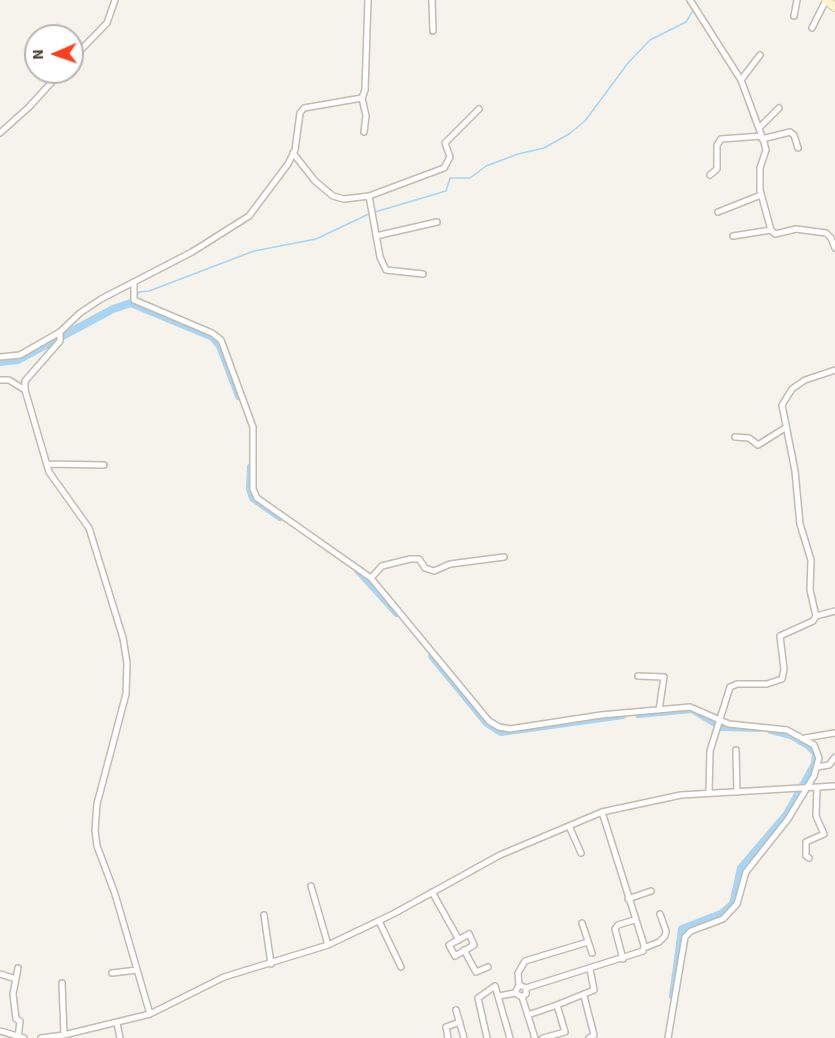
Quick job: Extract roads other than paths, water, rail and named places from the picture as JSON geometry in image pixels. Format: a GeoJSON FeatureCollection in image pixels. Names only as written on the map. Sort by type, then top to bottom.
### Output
{"type":"FeatureCollection","features":[{"type":"Feature","properties":{"kind":"main road"},"geometry":{"type":"LineString","coordinates":[[826,0],[835,7]]}},
{"type":"Feature","properties":{"kind":"street"},"geometry":{"type":"LineString","coordinates":[[84,47],[107,23],[115,0]]}},
{"type":"Feature","properties":{"kind":"street"},"geometry":{"type":"LineString","coordinates":[[364,132],[366,116],[362,98],[365,90],[368,0]]}},
{"type":"Feature","properties":{"kind":"street"},"geometry":{"type":"LineString","coordinates":[[432,0],[433,32]]}},
{"type":"Feature","properties":{"kind":"street"},"geometry":{"type":"LineString","coordinates":[[794,16],[797,0]]}},
{"type":"Feature","properties":{"kind":"street"},"geometry":{"type":"LineString","coordinates":[[812,27],[826,0]]}},
{"type":"Feature","properties":{"kind":"street"},"geometry":{"type":"LineString","coordinates":[[693,4],[741,80],[759,128],[766,150],[760,168],[761,195],[771,230],[775,234],[796,229],[826,233],[835,248]]}},
{"type":"Feature","properties":{"kind":"street"},"geometry":{"type":"LineString","coordinates":[[741,80],[760,55]]}},
{"type":"Feature","properties":{"kind":"street"},"geometry":{"type":"LineString","coordinates":[[0,133],[50,84]]}},
{"type":"Feature","properties":{"kind":"street"},"geometry":{"type":"LineString","coordinates":[[150,1014],[97,846],[95,830],[97,804],[126,694],[127,663],[123,638],[89,528],[52,478],[25,390],[26,378],[80,313],[101,299],[134,284],[192,252],[249,216],[273,187],[293,153],[300,113],[304,108],[362,98]]}},
{"type":"Feature","properties":{"kind":"street"},"geometry":{"type":"LineString","coordinates":[[759,128],[779,108]]}},
{"type":"Feature","properties":{"kind":"street"},"geometry":{"type":"LineString","coordinates":[[293,153],[315,181],[333,196],[344,199],[369,196],[444,168],[450,157],[446,142],[479,109]]}},
{"type":"Feature","properties":{"kind":"street"},"geometry":{"type":"LineString","coordinates":[[710,175],[717,169],[717,145],[721,139],[762,137],[790,132],[794,134],[798,148]]}},
{"type":"Feature","properties":{"kind":"street"},"geometry":{"type":"LineString","coordinates":[[718,212],[761,195]]}},
{"type":"Feature","properties":{"kind":"street"},"geometry":{"type":"LineString","coordinates":[[369,196],[376,236],[386,270],[423,274]]}},
{"type":"Feature","properties":{"kind":"street"},"geometry":{"type":"LineString","coordinates":[[376,236],[437,222]]}},
{"type":"Feature","properties":{"kind":"street"},"geometry":{"type":"LineString","coordinates":[[733,236],[771,230]]}},
{"type":"Feature","properties":{"kind":"street"},"geometry":{"type":"LineString","coordinates":[[134,284],[133,298],[135,301],[212,333],[221,340],[253,427],[253,489],[257,498],[371,578],[489,721],[499,727],[510,729],[601,715],[693,708],[719,725],[778,727],[805,738],[816,747],[819,758],[817,767],[788,819],[746,872],[740,898],[733,910],[723,919],[691,931],[685,937],[668,1038]]}},
{"type":"Feature","properties":{"kind":"street"},"geometry":{"type":"LineString","coordinates":[[0,357],[20,355],[61,335]]}},
{"type":"Feature","properties":{"kind":"street"},"geometry":{"type":"LineString","coordinates":[[816,616],[810,590],[811,560],[800,524],[795,471],[782,405],[792,389],[813,375],[835,369]]}},
{"type":"Feature","properties":{"kind":"street"},"geometry":{"type":"LineString","coordinates":[[0,380],[9,380],[25,390]]}},
{"type":"Feature","properties":{"kind":"street"},"geometry":{"type":"LineString","coordinates":[[735,437],[749,438],[757,445],[785,428]]}},
{"type":"Feature","properties":{"kind":"street"},"geometry":{"type":"LineString","coordinates":[[47,464],[104,465]]}},
{"type":"Feature","properties":{"kind":"street"},"geometry":{"type":"LineString","coordinates":[[371,578],[382,566],[410,559],[418,559],[426,568],[434,571],[450,564],[504,557]]}},
{"type":"Feature","properties":{"kind":"street"},"geometry":{"type":"LineString","coordinates":[[709,793],[708,759],[731,686],[740,683],[767,684],[782,679],[784,669],[780,636],[813,621],[816,616],[835,611]]}},
{"type":"Feature","properties":{"kind":"street"},"geometry":{"type":"LineString","coordinates":[[638,676],[664,677],[659,710]]}},
{"type":"Feature","properties":{"kind":"street"},"geometry":{"type":"LineString","coordinates":[[805,738],[835,733]]}},
{"type":"Feature","properties":{"kind":"street"},"geometry":{"type":"LineString","coordinates":[[735,750],[737,792]]}},
{"type":"Feature","properties":{"kind":"street"},"geometry":{"type":"LineString","coordinates":[[817,767],[828,765],[835,757]]}},
{"type":"Feature","properties":{"kind":"street"},"geometry":{"type":"LineString","coordinates":[[41,1038],[64,1035],[150,1014],[224,977],[328,945],[379,921],[500,855],[602,812],[664,797],[835,786]]}},
{"type":"Feature","properties":{"kind":"street"},"geometry":{"type":"LineString","coordinates":[[809,858],[806,856],[806,842],[824,834],[816,816],[817,788]]}},
{"type":"Feature","properties":{"kind":"street"},"geometry":{"type":"LineString","coordinates":[[602,812],[644,948]]}},
{"type":"Feature","properties":{"kind":"street"},"geometry":{"type":"LineString","coordinates":[[569,826],[581,853]]}},
{"type":"Feature","properties":{"kind":"street"},"geometry":{"type":"LineString","coordinates":[[311,886],[328,945]]}},
{"type":"Feature","properties":{"kind":"street"},"geometry":{"type":"LineString","coordinates":[[628,898],[651,891]]}},
{"type":"Feature","properties":{"kind":"street"},"geometry":{"type":"LineString","coordinates":[[432,892],[459,940]]}},
{"type":"Feature","properties":{"kind":"street"},"geometry":{"type":"LineString","coordinates":[[519,985],[526,988],[642,953],[644,948],[659,942],[665,936],[666,931],[660,914]]}},
{"type":"Feature","properties":{"kind":"street"},"geometry":{"type":"LineString","coordinates":[[264,915],[271,964]]}},
{"type":"Feature","properties":{"kind":"street"},"geometry":{"type":"LineString","coordinates":[[622,959],[615,929],[618,925],[634,920]]}},
{"type":"Feature","properties":{"kind":"street"},"geometry":{"type":"LineString","coordinates":[[379,921],[401,967]]}},
{"type":"Feature","properties":{"kind":"street"},"geometry":{"type":"LineString","coordinates":[[582,924],[592,953]]}},
{"type":"Feature","properties":{"kind":"street"},"geometry":{"type":"LineString","coordinates":[[469,934],[474,945],[464,950],[455,956],[449,945],[469,934]]}},
{"type":"Feature","properties":{"kind":"street"},"geometry":{"type":"LineString","coordinates":[[561,941],[563,949]]}},
{"type":"Feature","properties":{"kind":"street"},"geometry":{"type":"LineString","coordinates":[[515,993],[519,985],[518,973],[525,961],[588,942]]}},
{"type":"Feature","properties":{"kind":"street"},"geometry":{"type":"LineString","coordinates":[[464,950],[476,972],[488,967]]}},
{"type":"Feature","properties":{"kind":"street"},"geometry":{"type":"LineString","coordinates":[[18,968],[13,994],[16,1019],[20,1022],[18,1038]]}},
{"type":"Feature","properties":{"kind":"street"},"geometry":{"type":"LineString","coordinates":[[528,1015],[584,996],[595,988],[590,969]]}},
{"type":"Feature","properties":{"kind":"street"},"geometry":{"type":"LineString","coordinates":[[112,973],[136,970]]}},
{"type":"Feature","properties":{"kind":"street"},"geometry":{"type":"LineString","coordinates":[[0,974],[16,979]]}},
{"type":"Feature","properties":{"kind":"street"},"geometry":{"type":"LineString","coordinates":[[62,983],[64,1035]]}},
{"type":"Feature","properties":{"kind":"street"},"geometry":{"type":"LineString","coordinates":[[488,1038],[478,998],[495,986],[510,1038]]}},
{"type":"Feature","properties":{"kind":"street"},"geometry":{"type":"LineString","coordinates":[[522,997],[526,994],[526,988]]}},
{"type":"Feature","properties":{"kind":"street"},"geometry":{"type":"LineString","coordinates":[[499,996],[515,993],[522,997],[535,1038]]}},
{"type":"Feature","properties":{"kind":"street"},"geometry":{"type":"LineString","coordinates":[[584,996],[594,1035],[589,1038]]}},
{"type":"Feature","properties":{"kind":"street"},"geometry":{"type":"LineString","coordinates":[[543,1038],[565,1035],[557,1005]]}},
{"type":"Feature","properties":{"kind":"street"},"geometry":{"type":"LineString","coordinates":[[456,1010],[464,1037],[456,1038]]}},
{"type":"Feature","properties":{"kind":"street"},"geometry":{"type":"LineString","coordinates":[[448,1038],[447,1025],[460,1022]]}},
{"type":"Feature","properties":{"kind":"street"},"geometry":{"type":"LineString","coordinates":[[117,1023],[120,1038]]}},
{"type":"Feature","properties":{"kind":"street"},"geometry":{"type":"LineString","coordinates":[[0,1031],[24,1038]]}},
{"type":"Feature","properties":{"kind":"waterway"},"geometry":{"type":"LineString","coordinates":[[375,212],[446,191],[450,178],[470,178],[486,166],[518,154],[544,148],[569,134],[585,121],[628,63],[650,40],[686,22],[694,9]]}},
{"type":"Feature","properties":{"kind":"waterway"},"geometry":{"type":"LineString","coordinates":[[137,296],[139,292],[149,291],[254,251],[316,239],[371,213]]}},
{"type":"Feature","properties":{"kind":"waterway"},"geometry":{"type":"LineString","coordinates":[[0,362],[18,360],[113,309],[131,303],[213,337],[220,346],[239,396]]}},
{"type":"Feature","properties":{"kind":"waterway"},"geometry":{"type":"LineString","coordinates":[[251,467],[250,489],[253,498],[280,517]]}},
{"type":"Feature","properties":{"kind":"waterway"},"geometry":{"type":"LineString","coordinates":[[358,570],[397,613]]}},
{"type":"Feature","properties":{"kind":"waterway"},"geometry":{"type":"LineString","coordinates":[[432,656],[487,723],[501,732],[623,715]]}},
{"type":"Feature","properties":{"kind":"waterway"},"geometry":{"type":"LineString","coordinates":[[639,714],[692,709],[722,727],[759,728]]}},
{"type":"Feature","properties":{"kind":"waterway"},"geometry":{"type":"LineString","coordinates":[[673,996],[682,929],[721,914],[733,904],[741,868],[787,814],[815,764],[816,753],[808,745],[791,735],[771,730]]}}]}
